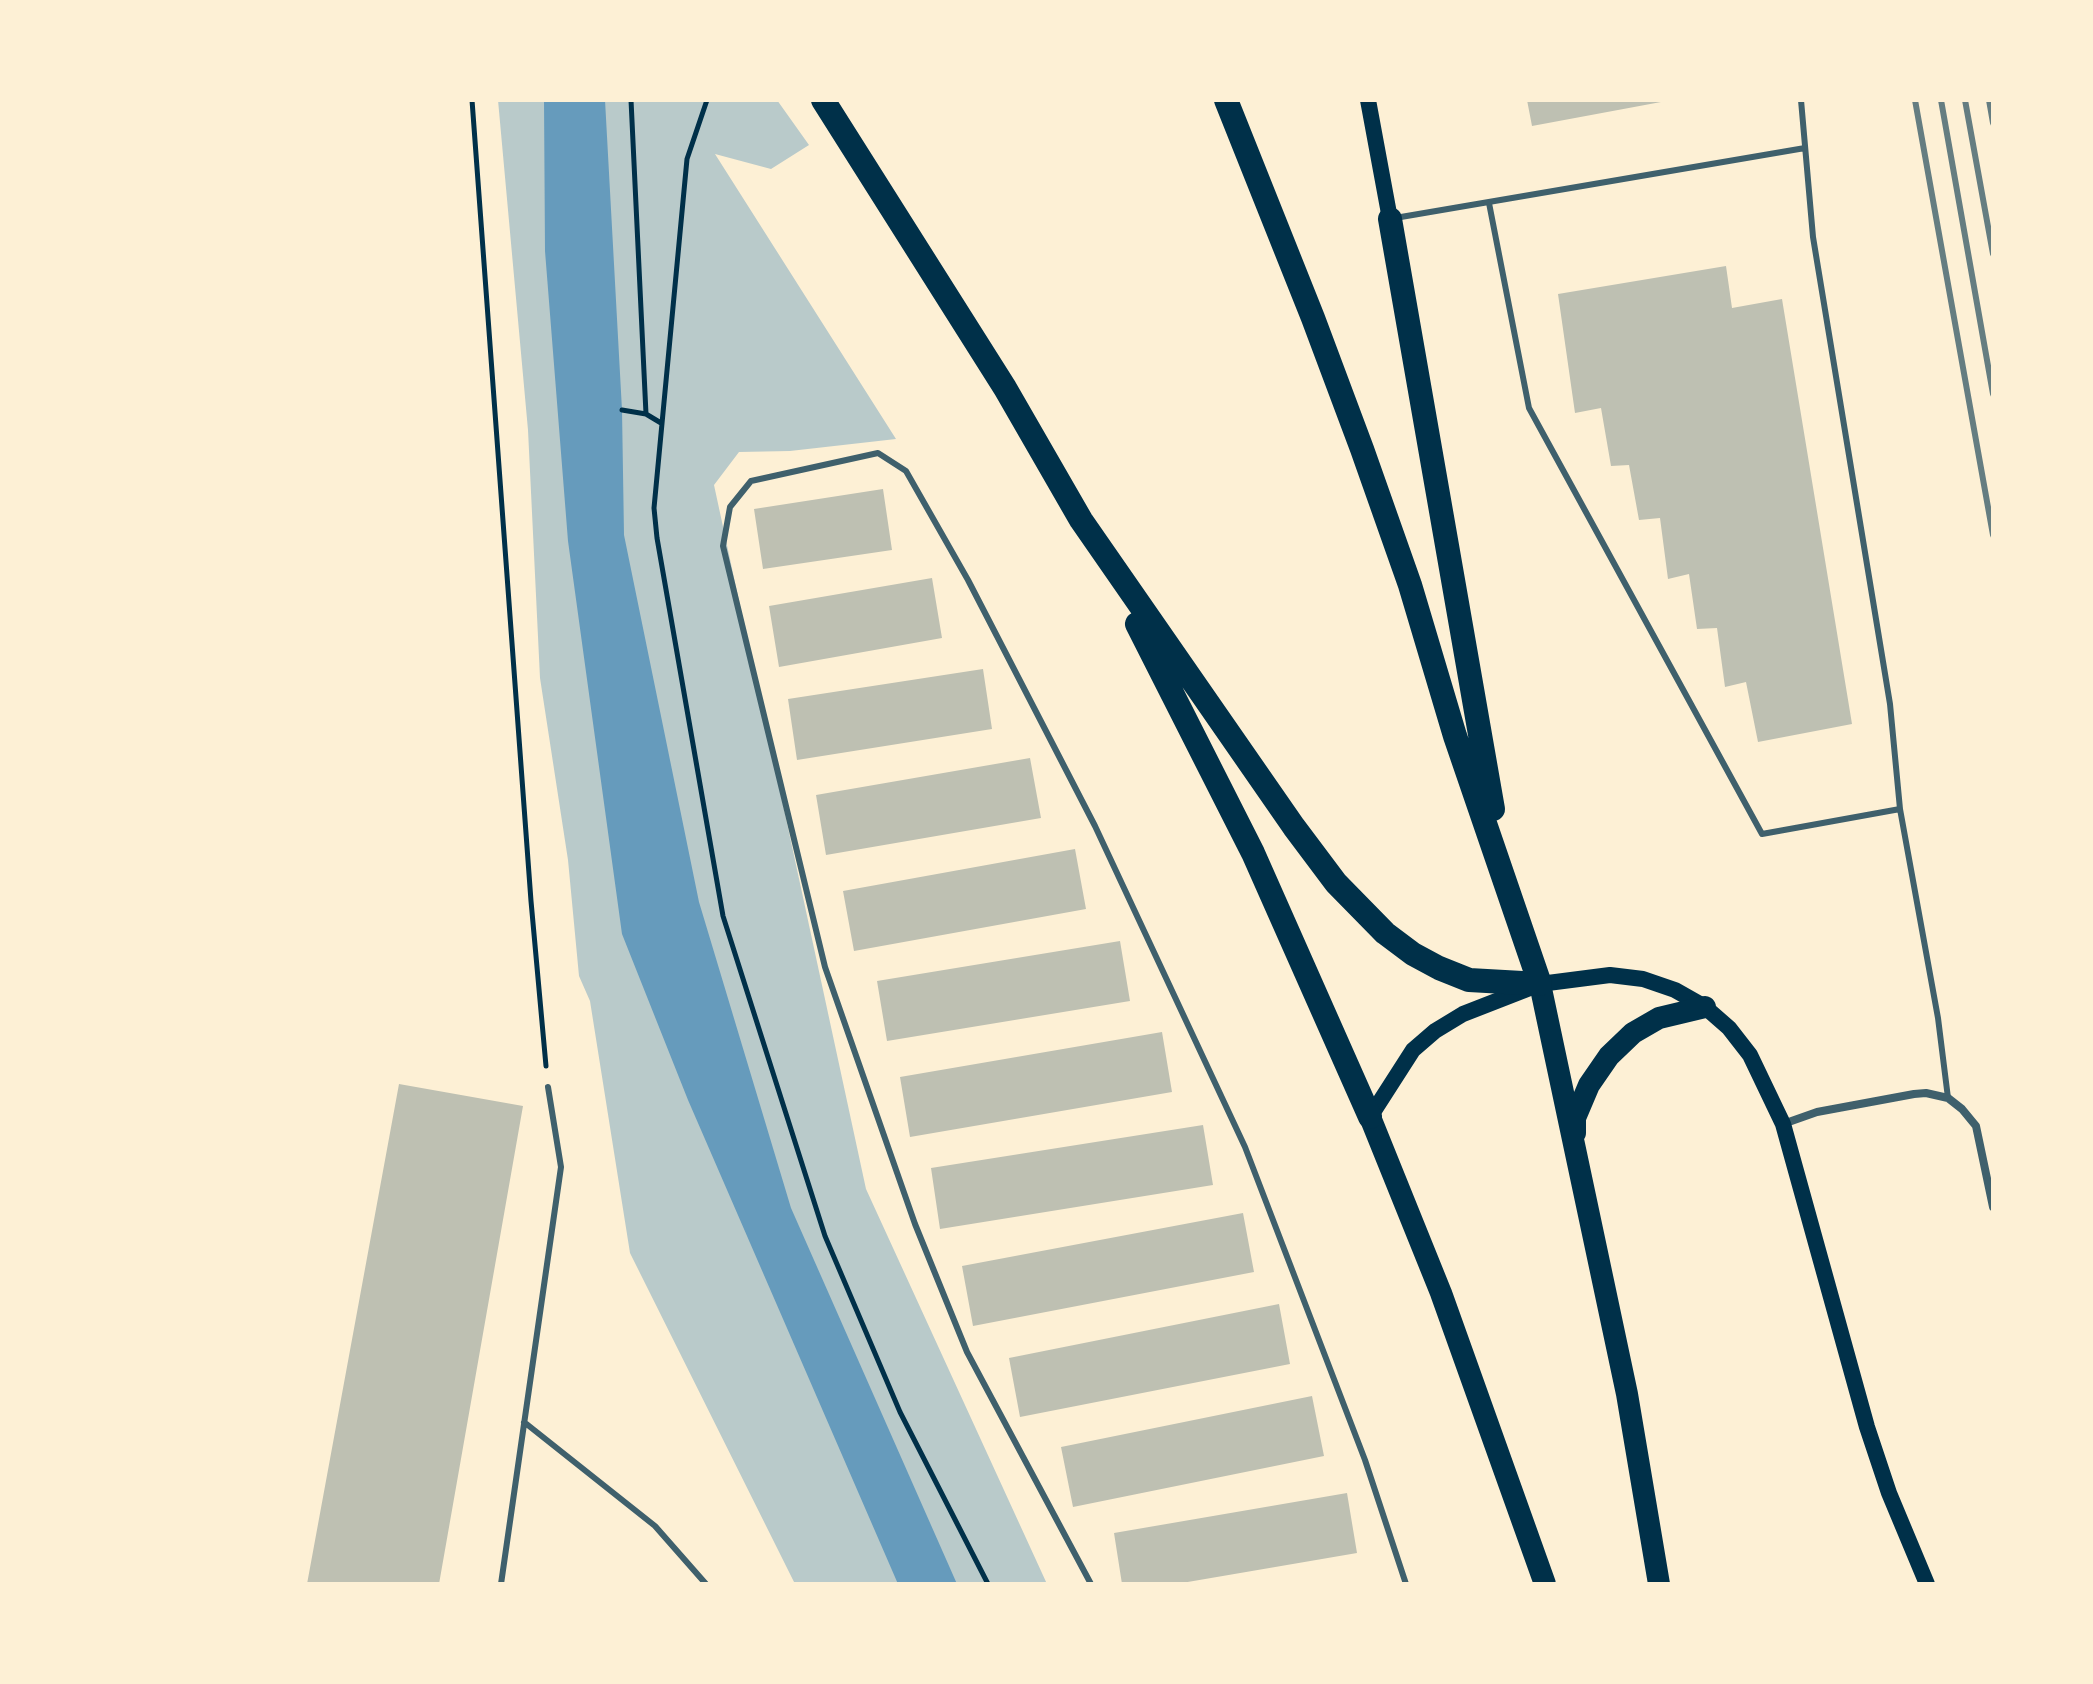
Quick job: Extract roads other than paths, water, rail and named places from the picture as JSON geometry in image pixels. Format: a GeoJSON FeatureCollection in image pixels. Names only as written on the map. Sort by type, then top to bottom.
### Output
{"type":"FeatureCollection","features":[{"type":"Feature","properties":{"kind":"highway"},"geometry":{"type":"LineString","coordinates":[[823,100],[998,376],[1081,520],[1169,683],[1253,853],[1370,1117],[1441,1293],[1545,1584]]}},
{"type":"Feature","properties":{"kind":"highway"},"geometry":{"type":"LineString","coordinates":[[1226,100],[1362,449],[1410,585],[1455,736],[1540,984],[1627,1394],[1659,1584]]}},
{"type":"Feature","properties":{"kind":"highway"},"geometry":{"type":"LineString","coordinates":[[1390,219],[1504,874]]}},
{"type":"Feature","properties":{"kind":"highway"},"geometry":{"type":"LineString","coordinates":[[1081,520],[1300,837],[1360,910],[1413,954],[1439,968],[1469,980],[1540,984]]}},
{"type":"Feature","properties":{"kind":"highway"},"geometry":{"type":"LineString","coordinates":[[1576,1159],[1575,1118],[1589,1085],[1609,1056],[1633,1033],[1659,1018],[1705,1007]]}},
{"type":"Feature","properties":{"kind":"main road"},"geometry":{"type":"LineString","coordinates":[[1368,100],[1390,219]]}},
{"type":"Feature","properties":{"kind":"main road"},"geometry":{"type":"LineString","coordinates":[[1370,1117],[1413,1050],[1435,1031],[1463,1014],[1540,984],[1610,975],[1643,979],[1675,990],[1705,1007],[1729,1028],[1750,1055],[1783,1124],[1867,1427],[1889,1493],[1927,1584]]}},
{"type":"Feature","properties":{"kind":"street"},"geometry":{"type":"LineString","coordinates":[[1783,1124],[1817,1112],[1914,1094],[1948,1098],[1976,1126],[1993,1207]]}},
{"type":"Feature","properties":{"kind":"lane"},"geometry":{"type":"LineString","coordinates":[[1801,100],[1813,237],[1890,704],[1900,809],[1938,1018],[1948,1098]]}},
{"type":"Feature","properties":{"kind":"lane"},"geometry":{"type":"LineString","coordinates":[[1390,219],[1805,148]]}},
{"type":"Feature","properties":{"kind":"lane"},"geometry":{"type":"LineString","coordinates":[[1489,203],[1529,408],[1762,834],[1900,809]]}},
{"type":"Feature","properties":{"kind":"lane"},"geometry":{"type":"LineString","coordinates":[[1091,1584],[967,1352],[915,1224],[825,967],[723,546],[730,507],[751,481],[878,453],[906,471],[968,580],[1095,826],[1245,1147],[1365,1460],[1406,1584]]}},
{"type":"Feature","properties":{"kind":"lane"},"geometry":{"type":"LineString","coordinates":[[501,1584],[561,1167],[548,1087]]}},
{"type":"Feature","properties":{"kind":"lane"},"geometry":{"type":"LineString","coordinates":[[524,1422],[655,1526],[706,1584]]}},
{"type":"Feature","properties":{"kind":"water"},"geometry":{"type":"Polygon","coordinates":[[[544,100],[605,100],[622,410],[624,535],[699,902],[791,1208],[957,1584],[898,1584],[688,1100],[622,934],[568,541],[545,251],[544,100]]]}},
{"type":"Feature","properties":{"kind":"railway"},"geometry":{"type":"LineString","coordinates":[[1915,100],[1993,535]]}},
{"type":"Feature","properties":{"kind":"railway"},"geometry":{"type":"LineString","coordinates":[[1941,100],[1993,394]]}},
{"type":"Feature","properties":{"kind":"railway"},"geometry":{"type":"LineString","coordinates":[[1965,100],[1993,254]]}},
{"type":"Feature","properties":{"kind":"railway"},"geometry":{"type":"LineString","coordinates":[[1989,100],[1993,123]]}}]}
